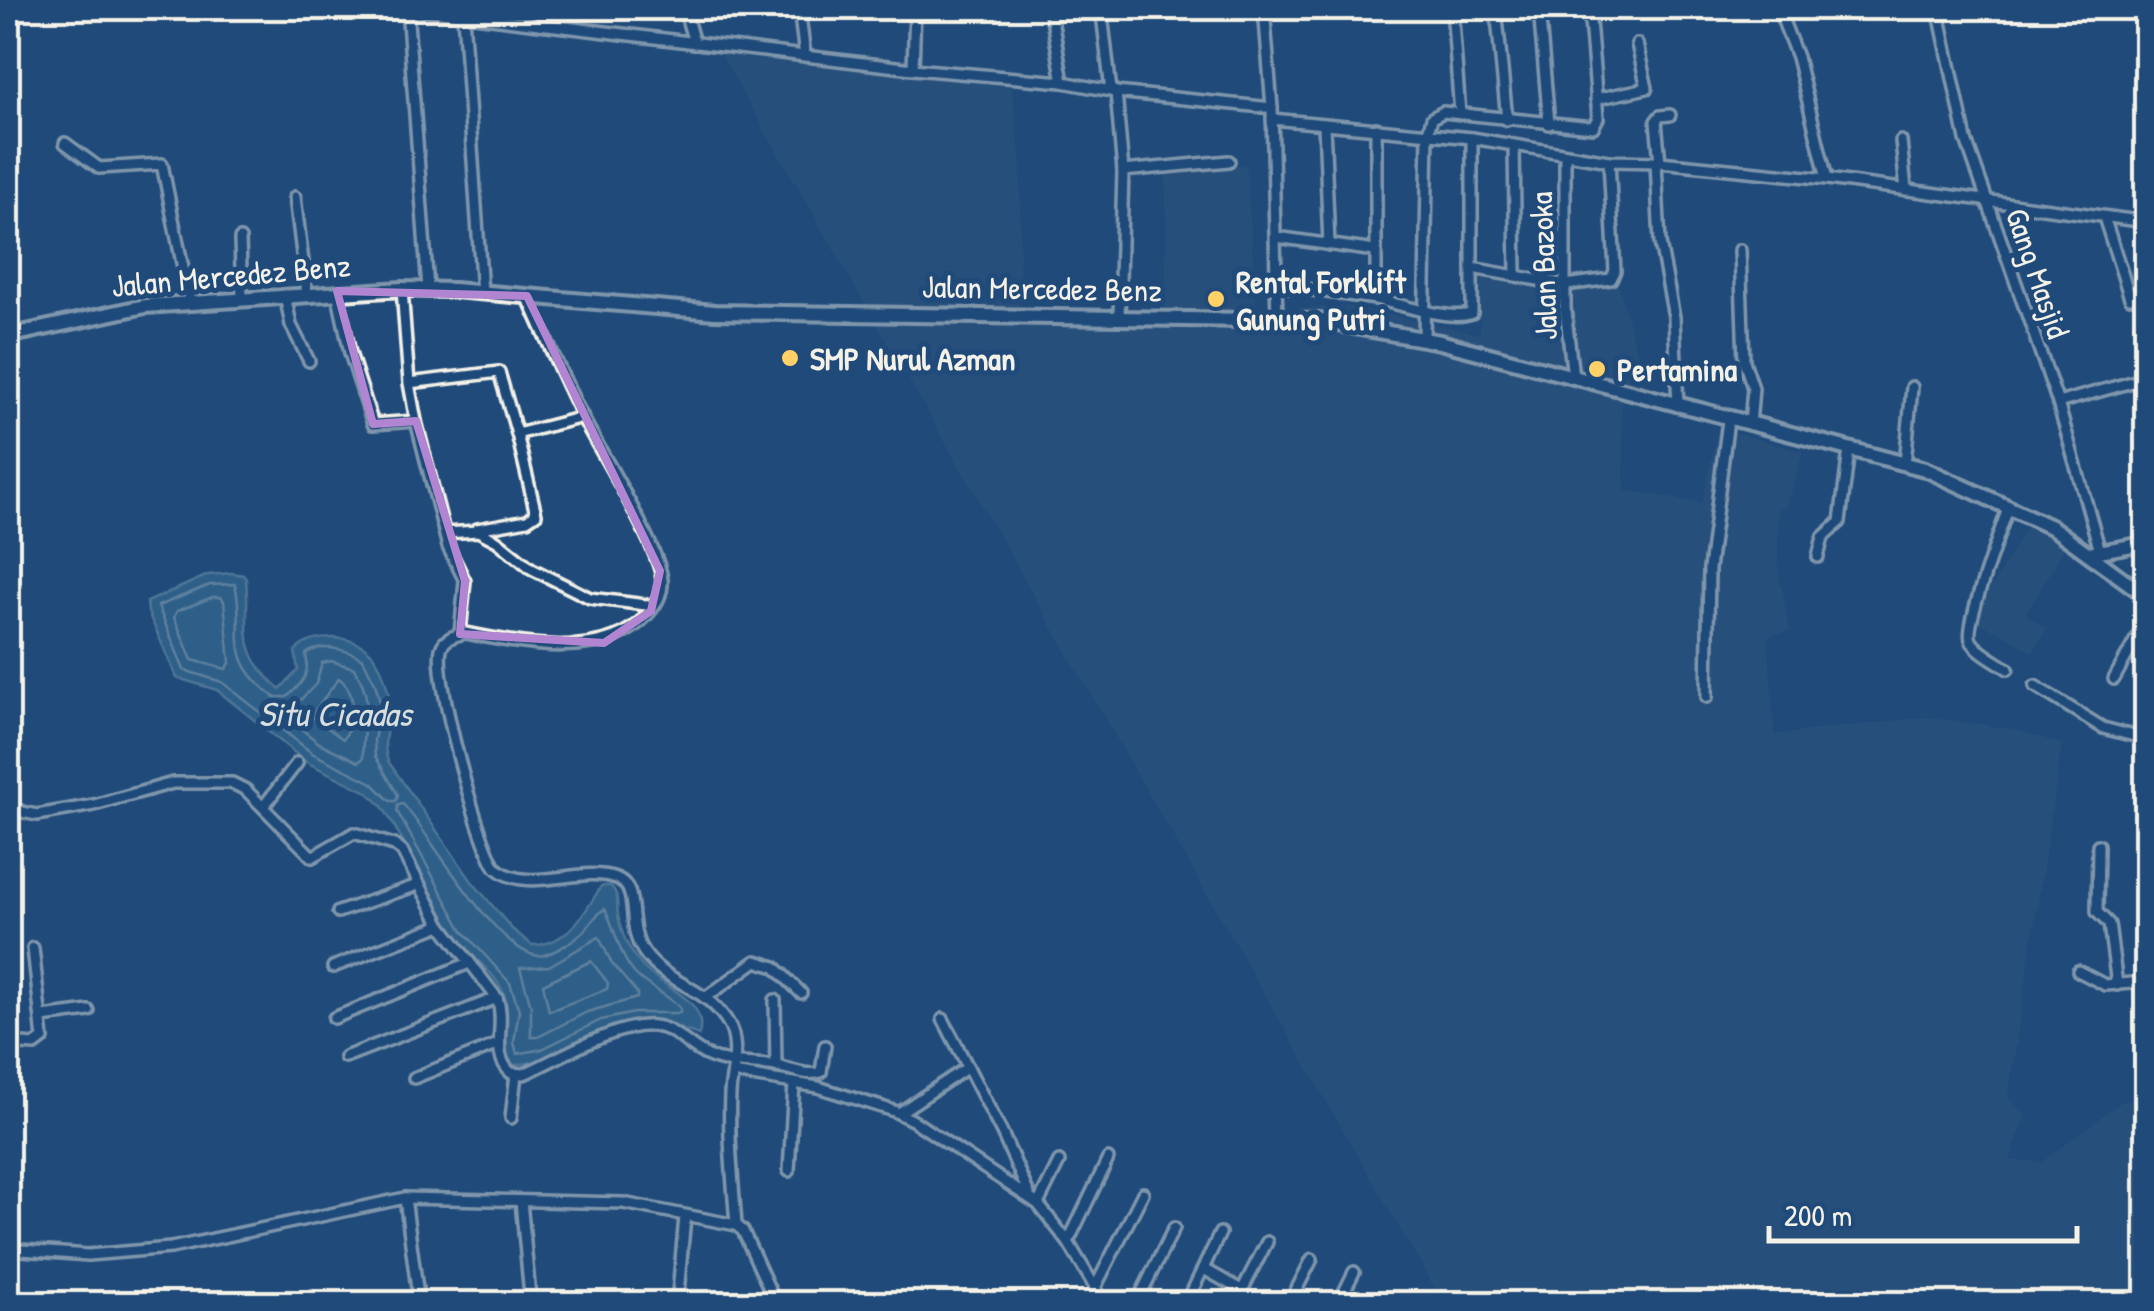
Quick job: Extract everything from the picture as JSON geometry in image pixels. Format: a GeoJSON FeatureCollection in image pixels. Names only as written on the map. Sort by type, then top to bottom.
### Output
{"type":"FeatureCollection","features":[{"type":"Feature","properties":{"kind":"main road","name":"Jalan Mercedez Benz"},"geometry":{"type":"LineString","coordinates":[[8,336],[102,313],[242,298],[428,288],[714,312],[1320,321],[1424,338],[1924,469],[2009,506],[2096,552],[2146,596]]}},
{"type":"Feature","properties":{"kind":"street"},"geometry":{"type":"LineString","coordinates":[[428,288],[407,8],[450,10],[463,15],[913,69],[1063,82],[1324,124],[1472,138],[1609,161],[1658,162],[1827,179],[2146,222]]}},
{"type":"Feature","properties":{"kind":"street"},"geometry":{"type":"LineString","coordinates":[[684,8],[694,42]]}},
{"type":"Feature","properties":{"kind":"street"},"geometry":{"type":"LineString","coordinates":[[799,8],[805,56]]}},
{"type":"Feature","properties":{"kind":"street"},"geometry":{"type":"LineString","coordinates":[[913,69],[914,8]]}},
{"type":"Feature","properties":{"kind":"street"},"geometry":{"type":"LineString","coordinates":[[1050,8],[1063,82]]}},
{"type":"Feature","properties":{"kind":"street"},"geometry":{"type":"LineString","coordinates":[[1119,317],[1123,171],[1102,14],[1128,8]]}},
{"type":"Feature","properties":{"kind":"street"},"geometry":{"type":"LineString","coordinates":[[1264,8],[1272,114],[1277,319]]}},
{"type":"Feature","properties":{"kind":"street"},"geometry":{"type":"LineString","coordinates":[[1452,8],[1460,114]]}},
{"type":"Feature","properties":{"kind":"street"},"geometry":{"type":"LineString","coordinates":[[1496,8],[1507,120]]}},
{"type":"Feature","properties":{"kind":"street"},"geometry":{"type":"LineString","coordinates":[[1539,8],[1550,124]]}},
{"type":"Feature","properties":{"kind":"street"},"geometry":{"type":"LineString","coordinates":[[1424,338],[1428,133],[1432,118],[1438,113],[1460,114],[1593,127],[1598,118],[1589,8]]}},
{"type":"Feature","properties":{"kind":"street"},"geometry":{"type":"LineString","coordinates":[[1778,8],[1797,57],[1827,179]]}},
{"type":"Feature","properties":{"kind":"street","name":"Gang Masjid"},"geometry":{"type":"LineString","coordinates":[[1938,8],[1966,140],[2058,403],[2096,552]]}},
{"type":"Feature","properties":{"kind":"street"},"geometry":{"type":"LineString","coordinates":[[2116,8],[2146,12]]}},
{"type":"Feature","properties":{"kind":"street"},"geometry":{"type":"LineString","coordinates":[[463,15],[482,292]]}},
{"type":"Feature","properties":{"kind":"street"},"geometry":{"type":"LineString","coordinates":[[1596,100],[1647,88],[1637,44]]}},
{"type":"Feature","properties":{"kind":"street"},"geometry":{"type":"LineString","coordinates":[[1670,114],[1656,121],[1660,243],[1674,316],[1678,406]]}},
{"type":"Feature","properties":{"kind":"street"},"geometry":{"type":"LineString","coordinates":[[1324,124],[1330,245]]}},
{"type":"Feature","properties":{"kind":"street"},"geometry":{"type":"LineString","coordinates":[[1376,128],[1376,299]]}},
{"type":"Feature","properties":{"kind":"street"},"geometry":{"type":"LineString","coordinates":[[1277,286],[1469,315],[1473,308],[1472,138]]}},
{"type":"Feature","properties":{"kind":"street"},"geometry":{"type":"LineString","coordinates":[[1901,141],[1906,190]]}},
{"type":"Feature","properties":{"kind":"street"},"geometry":{"type":"LineString","coordinates":[[65,142],[99,168],[162,164],[190,303]]}},
{"type":"Feature","properties":{"kind":"street"},"geometry":{"type":"LineString","coordinates":[[1514,147],[1516,276]]}},
{"type":"Feature","properties":{"kind":"street","name":"Jalan Bazoka"},"geometry":{"type":"LineString","coordinates":[[1565,154],[1565,285],[1573,377]]}},
{"type":"Feature","properties":{"kind":"street"},"geometry":{"type":"LineString","coordinates":[[1123,171],[1229,161]]}},
{"type":"Feature","properties":{"kind":"street"},"geometry":{"type":"LineString","coordinates":[[1472,268],[1565,285],[1608,280],[1614,274],[1609,161]]}},
{"type":"Feature","properties":{"kind":"street"},"geometry":{"type":"LineString","coordinates":[[295,197],[306,294]]}},
{"type":"Feature","properties":{"kind":"street"},"geometry":{"type":"LineString","coordinates":[[2104,217],[2130,298]]}},
{"type":"Feature","properties":{"kind":"street"},"geometry":{"type":"LineString","coordinates":[[1276,237],[1376,251]]}},
{"type":"Feature","properties":{"kind":"street"},"geometry":{"type":"LineString","coordinates":[[240,239],[242,298]]}},
{"type":"Feature","properties":{"kind":"street"},"geometry":{"type":"LineString","coordinates":[[1740,250],[1744,362],[1753,388],[1750,425]]}},
{"type":"Feature","properties":{"kind":"street"},"geometry":{"type":"LineString","coordinates":[[402,289],[416,422],[444,533],[464,581],[460,634]]}},
{"type":"Feature","properties":{"kind":"street"},"geometry":{"type":"LineString","coordinates":[[337,291],[350,353],[373,424],[416,422]]}},
{"type":"Feature","properties":{"kind":"street"},"geometry":{"type":"LineString","coordinates":[[285,295],[290,325],[309,362]]}},
{"type":"Feature","properties":{"kind":"street"},"geometry":{"type":"LineString","coordinates":[[528,296],[582,417],[656,561],[662,581],[654,606],[635,627],[604,643],[532,643],[460,634],[448,639],[441,650],[444,696],[491,862],[510,877],[607,876],[623,882],[632,894],[632,927],[643,952],[660,971],[719,1010],[730,1028],[736,1225]]}},
{"type":"Feature","properties":{"kind":"street"},"geometry":{"type":"LineString","coordinates":[[409,383],[499,372],[536,514],[527,520],[444,533]]}},
{"type":"Feature","properties":{"kind":"street"},"geometry":{"type":"LineString","coordinates":[[2058,403],[2146,378]]}},
{"type":"Feature","properties":{"kind":"street"},"geometry":{"type":"LineString","coordinates":[[1905,464],[1912,388]]}},
{"type":"Feature","properties":{"kind":"street"},"geometry":{"type":"LineString","coordinates":[[517,434],[582,417]]}},
{"type":"Feature","properties":{"kind":"street"},"geometry":{"type":"LineString","coordinates":[[1707,698],[1708,570],[1728,420]]}},
{"type":"Feature","properties":{"kind":"street"},"geometry":{"type":"LineString","coordinates":[[1818,558],[1823,537],[1840,522],[1850,450]]}},
{"type":"Feature","properties":{"kind":"street"},"geometry":{"type":"LineString","coordinates":[[2008,669],[1972,644],[1970,633],[1983,580],[2009,506]]}},
{"type":"Feature","properties":{"kind":"street"},"geometry":{"type":"LineString","coordinates":[[472,530],[497,541],[532,569],[576,592],[605,602],[654,606]]}},
{"type":"Feature","properties":{"kind":"street"},"geometry":{"type":"LineString","coordinates":[[2096,552],[2146,543]]}},
{"type":"Feature","properties":{"kind":"street"},"geometry":{"type":"LineString","coordinates":[[2114,678],[2146,622]]}},
{"type":"Feature","properties":{"kind":"street"},"geometry":{"type":"LineString","coordinates":[[2035,686],[2103,728],[2146,739]]}},
{"type":"Feature","properties":{"kind":"street"},"geometry":{"type":"LineString","coordinates":[[263,806],[297,763]]}},
{"type":"Feature","properties":{"kind":"street"},"geometry":{"type":"LineString","coordinates":[[8,804],[37,815],[187,781],[240,786],[312,857],[354,832],[394,845],[402,851],[442,925],[497,998],[502,1011],[498,1044],[506,1070],[524,1074],[611,1035],[652,1026],[665,1028],[703,1054],[734,1068],[818,1087],[899,1113],[1034,1200]]}},
{"type":"Feature","properties":{"kind":"street"},"geometry":{"type":"LineString","coordinates":[[2098,845],[2097,912],[2109,924],[2117,985]]}},
{"type":"Feature","properties":{"kind":"street"},"geometry":{"type":"LineString","coordinates":[[338,912],[418,885]]}},
{"type":"Feature","properties":{"kind":"street"},"geometry":{"type":"LineString","coordinates":[[333,967],[442,925]]}},
{"type":"Feature","properties":{"kind":"street"},"geometry":{"type":"LineString","coordinates":[[8,1043],[40,1044],[43,1039],[33,948]]}},
{"type":"Feature","properties":{"kind":"street"},"geometry":{"type":"LineString","coordinates":[[705,998],[756,961],[774,967],[801,993]]}},
{"type":"Feature","properties":{"kind":"street"},"geometry":{"type":"LineString","coordinates":[[334,1018],[469,963]]}},
{"type":"Feature","properties":{"kind":"street"},"geometry":{"type":"LineString","coordinates":[[2078,971],[2105,986],[2146,982]]}},
{"type":"Feature","properties":{"kind":"street"},"geometry":{"type":"LineString","coordinates":[[345,1057],[497,998]]}},
{"type":"Feature","properties":{"kind":"street"},"geometry":{"type":"LineString","coordinates":[[775,1000],[776,1066]]}},
{"type":"Feature","properties":{"kind":"street"},"geometry":{"type":"LineString","coordinates":[[42,1017],[89,1011]]}},
{"type":"Feature","properties":{"kind":"street"},"geometry":{"type":"LineString","coordinates":[[943,1018],[1034,1200],[1068,1242],[1105,1304]]}},
{"type":"Feature","properties":{"kind":"street"},"geometry":{"type":"LineString","coordinates":[[414,1078],[498,1044]]}},
{"type":"Feature","properties":{"kind":"street"},"geometry":{"type":"LineString","coordinates":[[734,1068],[776,1066],[819,1074],[825,1046]]}},
{"type":"Feature","properties":{"kind":"street"},"geometry":{"type":"LineString","coordinates":[[899,1113],[968,1067]]}},
{"type":"Feature","properties":{"kind":"street"},"geometry":{"type":"LineString","coordinates":[[511,1118],[516,1074]]}},
{"type":"Feature","properties":{"kind":"street"},"geometry":{"type":"LineString","coordinates":[[790,1171],[794,1083]]}},
{"type":"Feature","properties":{"kind":"street"},"geometry":{"type":"LineString","coordinates":[[1068,1242],[1108,1160]]}},
{"type":"Feature","properties":{"kind":"street"},"geometry":{"type":"LineString","coordinates":[[1034,1200],[1059,1162]]}},
{"type":"Feature","properties":{"kind":"street"},"geometry":{"type":"LineString","coordinates":[[1096,1288],[1143,1193]]}},
{"type":"Feature","properties":{"kind":"street"},"geometry":{"type":"LineString","coordinates":[[8,1249],[88,1255],[151,1250],[404,1198],[623,1204],[736,1225],[744,1232],[776,1304]]}},
{"type":"Feature","properties":{"kind":"street"},"geometry":{"type":"LineString","coordinates":[[404,1198],[419,1304]]}},
{"type":"Feature","properties":{"kind":"street"},"geometry":{"type":"LineString","coordinates":[[521,1201],[530,1296]]}},
{"type":"Feature","properties":{"kind":"street"},"geometry":{"type":"LineString","coordinates":[[677,1304],[686,1216]]}},
{"type":"Feature","properties":{"kind":"street"},"geometry":{"type":"LineString","coordinates":[[1136,1304],[1174,1228]]}},
{"type":"Feature","properties":{"kind":"street"},"geometry":{"type":"LineString","coordinates":[[1186,1304],[1220,1232]]}},
{"type":"Feature","properties":{"kind":"street"},"geometry":{"type":"LineString","coordinates":[[1235,1304],[1266,1242]]}},
{"type":"Feature","properties":{"kind":"street"},"geometry":{"type":"LineString","coordinates":[[1289,1304],[1312,1259]]}},
{"type":"Feature","properties":{"kind":"street"},"geometry":{"type":"LineString","coordinates":[[1204,1269],[1241,1290]]}},
{"type":"Feature","properties":{"kind":"street"},"geometry":{"type":"LineString","coordinates":[[1338,1304],[1354,1272]]}},
{"type":"Feature","properties":{"kind":"highlighted area"},"geometry":{"type":"Polygon","coordinates":[[[337,291],[527,296],[660,571],[651,611],[604,643],[460,634],[465,581],[416,421],[373,424],[337,291]]]}},
{"type":"Feature","properties":{"kind":"shaded area"},"geometry":{"type":"Polygon","coordinates":[[[720,53],[793,56],[892,75],[1012,86],[1021,163],[1019,306],[1166,315],[1166,168],[1246,165],[1257,311],[1345,306],[1480,334],[1479,271],[1560,291],[1618,283],[1651,406],[1621,399],[1625,490],[1702,503],[1718,428],[1803,452],[1786,508],[1778,509],[1778,568],[1790,631],[1768,636],[1775,735],[1925,717],[2014,729],[2062,744],[2008,1098],[2026,1115],[2010,1160],[2042,1162],[2122,1101],[2146,1099],[2146,1303],[1443,1303],[720,53]]]}},
{"type":"Feature","properties":{"kind":"shaded area"},"geometry":{"type":"Polygon","coordinates":[[[2028,524],[2065,547],[2026,614],[2047,629],[2032,653],[1979,623],[1985,598],[2028,524]]]}},
{"type":"Feature","properties":{"kind":"water","name":"Situ Cicadas"},"geometry":{"type":"Polygon","coordinates":[[[231,573],[246,579],[248,639],[256,663],[280,689],[298,670],[295,651],[310,641],[351,641],[372,654],[390,701],[385,744],[388,761],[471,880],[512,929],[532,945],[555,940],[574,926],[601,886],[611,886],[630,949],[650,974],[690,1003],[700,1022],[699,1035],[659,1022],[623,1024],[594,1033],[535,1062],[514,1065],[506,1050],[503,992],[453,933],[381,805],[367,792],[306,762],[217,690],[177,678],[147,602],[208,575],[231,573]]]}},
{"type":"Feature","properties":{"kind":"place","name":"Rental Forklift Gunung Putri"},"geometry":{"type":"Point","coordinates":[1216,299]}},
{"type":"Feature","properties":{"kind":"place","name":"SMP Nurul Azman"},"geometry":{"type":"Point","coordinates":[790,358]}},
{"type":"Feature","properties":{"kind":"place","name":"Pertamina"},"geometry":{"type":"Point","coordinates":[1597,369]}}]}
